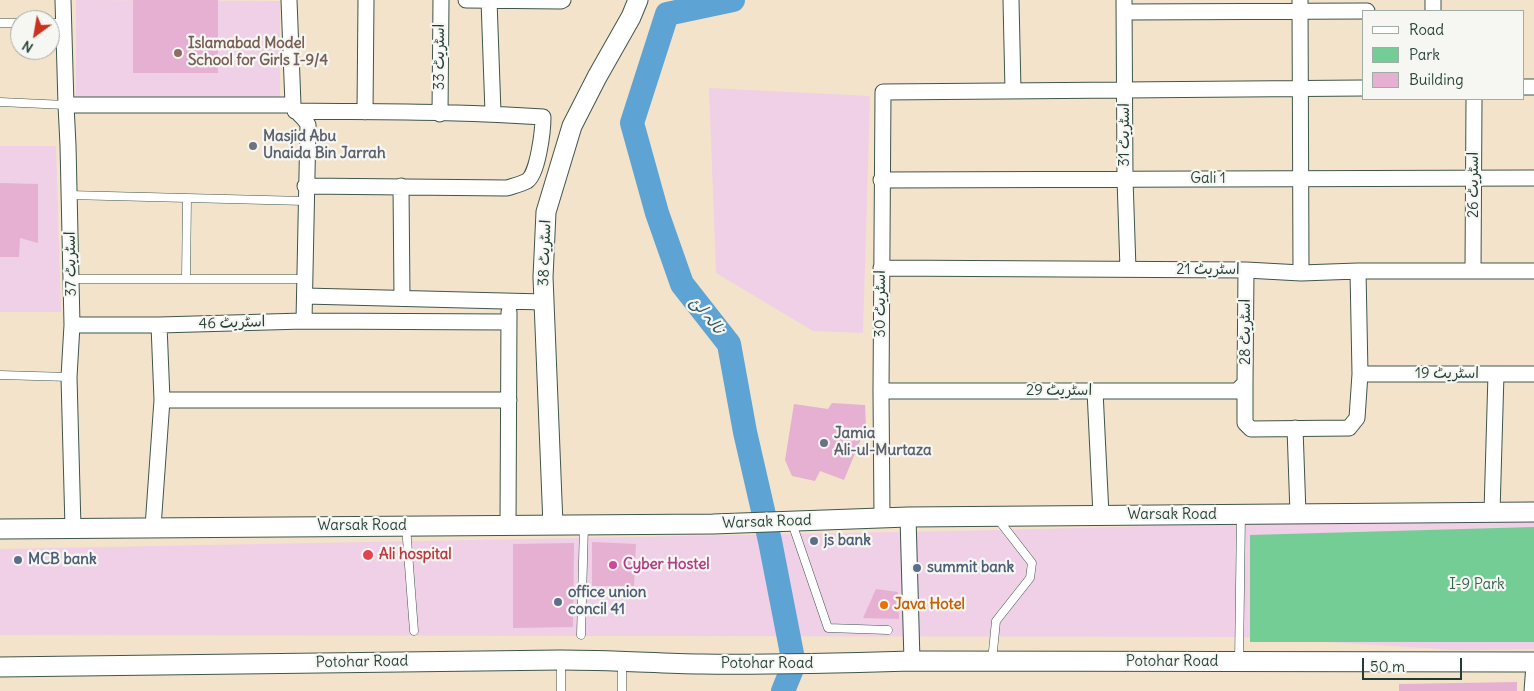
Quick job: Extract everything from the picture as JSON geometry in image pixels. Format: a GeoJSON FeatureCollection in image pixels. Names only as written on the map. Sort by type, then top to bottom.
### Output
{"type":"FeatureCollection","features":[{"type":"Feature","properties":{"kind":"street"},"geometry":{"type":"LineString","coordinates":[[289,0],[294,108],[308,125],[305,186],[304,321]]}},
{"type":"Feature","properties":{"kind":"street"},"geometry":{"type":"LineString","coordinates":[[364,112],[366,0]]}},
{"type":"Feature","properties":{"kind":"street","name":"اسٹریٹ 33"},"geometry":{"type":"LineString","coordinates":[[440,114],[441,0]]}},
{"type":"Feature","properties":{"kind":"street"},"geometry":{"type":"LineString","coordinates":[[466,0],[563,0]]}},
{"type":"Feature","properties":{"kind":"street"},"geometry":{"type":"LineString","coordinates":[[490,0],[493,113]]}},
{"type":"Feature","properties":{"kind":"street","name":"اسٹریٹ 38"},"geometry":{"type":"LineString","coordinates":[[553,525],[543,278],[546,212],[572,126],[631,17],[638,0]]}},
{"type":"Feature","properties":{"kind":"street"},"geometry":{"type":"LineString","coordinates":[[1011,0],[1013,91],[1362,88]]}},
{"type":"Feature","properties":{"kind":"street"},"geometry":{"type":"LineString","coordinates":[[1300,5],[1300,273]]}},
{"type":"Feature","properties":{"kind":"street"},"geometry":{"type":"LineString","coordinates":[[1124,6],[1300,5],[1362,11]]}},
{"type":"Feature","properties":{"kind":"street","name":"اسٹریٹ 31"},"geometry":{"type":"LineString","coordinates":[[1124,6],[1125,179],[1128,269]]}},
{"type":"Feature","properties":{"kind":"street","name":"اسٹریٹ 37"},"geometry":{"type":"LineString","coordinates":[[60,50],[68,145],[72,325],[69,377],[73,528]]}},
{"type":"Feature","properties":{"kind":"street","name":"اسٹریٹ 30"},"geometry":{"type":"LineString","coordinates":[[882,517],[881,180],[883,92],[1013,91]]}},
{"type":"Feature","properties":{"kind":"street","name":"اسٹریٹ 26"},"geometry":{"type":"LineString","coordinates":[[1473,271],[1474,100]]}},
{"type":"Feature","properties":{"kind":"street"},"geometry":{"type":"LineString","coordinates":[[66,105],[294,108],[440,114],[493,113],[543,117],[539,151],[533,174],[528,181],[508,188],[305,186]]}},
{"type":"Feature","properties":{"kind":"street","name":"Gali 1"},"geometry":{"type":"LineString","coordinates":[[881,180],[1534,178]]}},
{"type":"Feature","properties":{"kind":"street"},"geometry":{"type":"LineString","coordinates":[[401,186],[402,298]]}},
{"type":"Feature","properties":{"kind":"street","name":"اسٹریٹ 21"},"geometry":{"type":"LineString","coordinates":[[881,268],[1246,270],[1300,273],[1358,271],[1534,271]]}},
{"type":"Feature","properties":{"kind":"street","name":"اسٹریٹ 28"},"geometry":{"type":"LineString","coordinates":[[1246,270],[1241,387],[1245,423],[1251,428],[1295,428]]}},
{"type":"Feature","properties":{"kind":"street"},"geometry":{"type":"LineString","coordinates":[[1298,514],[1295,428],[1349,428],[1357,418],[1360,374],[1358,271]]}},
{"type":"Feature","properties":{"kind":"street"},"geometry":{"type":"LineString","coordinates":[[305,296],[544,302]]}},
{"type":"Feature","properties":{"kind":"street"},"geometry":{"type":"LineString","coordinates":[[508,526],[509,300]]}},
{"type":"Feature","properties":{"kind":"street","name":"اسٹریٹ 46"},"geometry":{"type":"LineString","coordinates":[[72,325],[304,321],[508,322]]}},
{"type":"Feature","properties":{"kind":"street"},"geometry":{"type":"LineString","coordinates":[[153,528],[162,400],[159,325]]}},
{"type":"Feature","properties":{"kind":"street","name":"اسٹریٹ 19"},"geometry":{"type":"LineString","coordinates":[[1360,374],[1534,374]]}},
{"type":"Feature","properties":{"kind":"street"},"geometry":{"type":"LineString","coordinates":[[1492,512],[1496,374]]}},
{"type":"Feature","properties":{"kind":"street","name":"اسٹریٹ 29"},"geometry":{"type":"LineString","coordinates":[[881,391],[1095,391],[1241,387]]}},
{"type":"Feature","properties":{"kind":"street"},"geometry":{"type":"LineString","coordinates":[[1095,391],[1101,515]]}},
{"type":"Feature","properties":{"kind":"street"},"geometry":{"type":"LineString","coordinates":[[162,400],[509,400]]}},
{"type":"Feature","properties":{"kind":"street","name":"Warsak Road"},"geometry":{"type":"LineString","coordinates":[[0,528],[713,524],[882,517],[1534,512]]}},
{"type":"Feature","properties":{"kind":"street"},"geometry":{"type":"LineString","coordinates":[[908,517],[912,661]]}},
{"type":"Feature","properties":{"kind":"street","name":"Potohar Road"},"geometry":{"type":"LineString","coordinates":[[0,667],[561,660],[702,664],[835,664],[912,661],[1534,663]]}},
{"type":"Feature","properties":{"kind":"street"},"geometry":{"type":"LineString","coordinates":[[1532,691],[1534,663]]}},
{"type":"Feature","properties":{"kind":"lane"},"geometry":{"type":"LineString","coordinates":[[0,102],[66,105]]}},
{"type":"Feature","properties":{"kind":"lane"},"geometry":{"type":"LineString","coordinates":[[69,195],[305,201]]}},
{"type":"Feature","properties":{"kind":"lane"},"geometry":{"type":"LineString","coordinates":[[186,279],[187,198]]}},
{"type":"Feature","properties":{"kind":"lane"},"geometry":{"type":"LineString","coordinates":[[71,279],[305,279]]}},
{"type":"Feature","properties":{"kind":"lane"},"geometry":{"type":"LineString","coordinates":[[0,375],[69,377]]}},
{"type":"Feature","properties":{"kind":"lane"},"geometry":{"type":"LineString","coordinates":[[1239,662],[1241,514]]}},
{"type":"Feature","properties":{"kind":"lane"},"geometry":{"type":"LineString","coordinates":[[992,661],[996,621],[1030,578],[1032,563],[996,516]]}},
{"type":"Feature","properties":{"kind":"lane"},"geometry":{"type":"LineString","coordinates":[[786,521],[828,628],[888,630]]}},
{"type":"Feature","properties":{"kind":"lane"},"geometry":{"type":"LineString","coordinates":[[580,635],[584,525]]}},
{"type":"Feature","properties":{"kind":"lane"},"geometry":{"type":"LineString","coordinates":[[406,526],[414,631]]}},
{"type":"Feature","properties":{"kind":"lane"},"geometry":{"type":"LineString","coordinates":[[561,660],[561,691]]}},
{"type":"Feature","properties":{"kind":"lane"},"geometry":{"type":"LineString","coordinates":[[622,661],[622,691]]}},
{"type":"Feature","properties":{"kind":"shaded area","name":"Islamabad Model School for Girls I-9/4"},"geometry":{"type":"Polygon","coordinates":[[[76,0],[280,1],[280,107],[76,105],[76,0]]]}},
{"type":"Feature","properties":{"kind":"shaded area"},"geometry":{"type":"Polygon","coordinates":[[[709,88],[870,96],[863,333],[813,331],[716,273],[709,88]]]}},
{"type":"Feature","properties":{"kind":"shaded area"},"geometry":{"type":"Polygon","coordinates":[[[0,146],[56,146],[61,312],[0,312],[0,146]]]}},
{"type":"Feature","properties":{"kind":"shaded area"},"geometry":{"type":"Polygon","coordinates":[[[1506,517],[1534,518],[1534,649],[1458,650],[1241,637],[0,635],[0,549],[999,530],[1506,517]]]}},
{"type":"Feature","properties":{"kind":"green space","name":"I-9 Park"},"geometry":{"type":"Polygon","coordinates":[[[1534,527],[1534,642],[1250,642],[1250,535],[1534,527]]]}},
{"type":"Feature","properties":{"kind":"building"},"geometry":{"type":"Polygon","coordinates":[[[133,0],[218,0],[218,73],[133,73],[133,0]]]}},
{"type":"Feature","properties":{"kind":"building"},"geometry":{"type":"Polygon","coordinates":[[[0,183],[38,184],[38,243],[20,238],[19,257],[0,257],[0,183]]]}},
{"type":"Feature","properties":{"kind":"building","name":"Jamia Ali-ul-Murtaza"},"geometry":{"type":"Polygon","coordinates":[[[832,403],[865,405],[866,427],[844,480],[820,471],[815,481],[792,476],[785,460],[794,404],[828,409],[832,403]]]}},
{"type":"Feature","properties":{"kind":"building","name":"Cyber Hostel"},"geometry":{"type":"Polygon","coordinates":[[[592,542],[636,544],[634,586],[592,586],[592,542]]]}},
{"type":"Feature","properties":{"kind":"building"},"geometry":{"type":"Polygon","coordinates":[[[574,543],[573,627],[513,628],[513,544],[574,543]]]}},
{"type":"Feature","properties":{"kind":"building","name":"Java Hotel"},"geometry":{"type":"Polygon","coordinates":[[[876,589],[898,592],[899,619],[863,618],[876,589]]]}},
{"type":"Feature","properties":{"kind":"building"},"geometry":{"type":"Polygon","coordinates":[[[1517,682],[1517,691],[1399,691],[1399,684],[1517,682]]]}},
{"type":"Feature","properties":{"kind":"waterway","name":"نالہ لئ"},"geometry":{"type":"LineString","coordinates":[[733,0],[667,14],[632,123],[657,213],[682,284],[729,344],[745,432],[770,541],[794,664],[783,691]]}},
{"type":"Feature","properties":{"kind":"place","name":"Islamabad Model School for Girls I-9/4"},"geometry":{"type":"Point","coordinates":[178,53]}},
{"type":"Feature","properties":{"kind":"place","name":"Masjid Abu Unaida Bin Jarrah"},"geometry":{"type":"Point","coordinates":[253,146]}},
{"type":"Feature","properties":{"kind":"place","name":"Jamia Ali-ul-Murtaza"},"geometry":{"type":"Point","coordinates":[824,443]}},
{"type":"Feature","properties":{"kind":"place","name":"js bank"},"geometry":{"type":"Point","coordinates":[814,541]}},
{"type":"Feature","properties":{"kind":"place","name":"Ali hospital"},"geometry":{"type":"Point","coordinates":[368,555]}},
{"type":"Feature","properties":{"kind":"place","name":"MCB bank"},"geometry":{"type":"Point","coordinates":[18,560]}},
{"type":"Feature","properties":{"kind":"place","name":"Cyber Hostel"},"geometry":{"type":"Point","coordinates":[613,565]}},
{"type":"Feature","properties":{"kind":"place","name":"summit bank"},"geometry":{"type":"Point","coordinates":[917,568]}},
{"type":"Feature","properties":{"kind":"place","name":"office union concil 41"},"geometry":{"type":"Point","coordinates":[558,602]}},
{"type":"Feature","properties":{"kind":"place","name":"Java Hotel"},"geometry":{"type":"Point","coordinates":[884,605]}}]}
